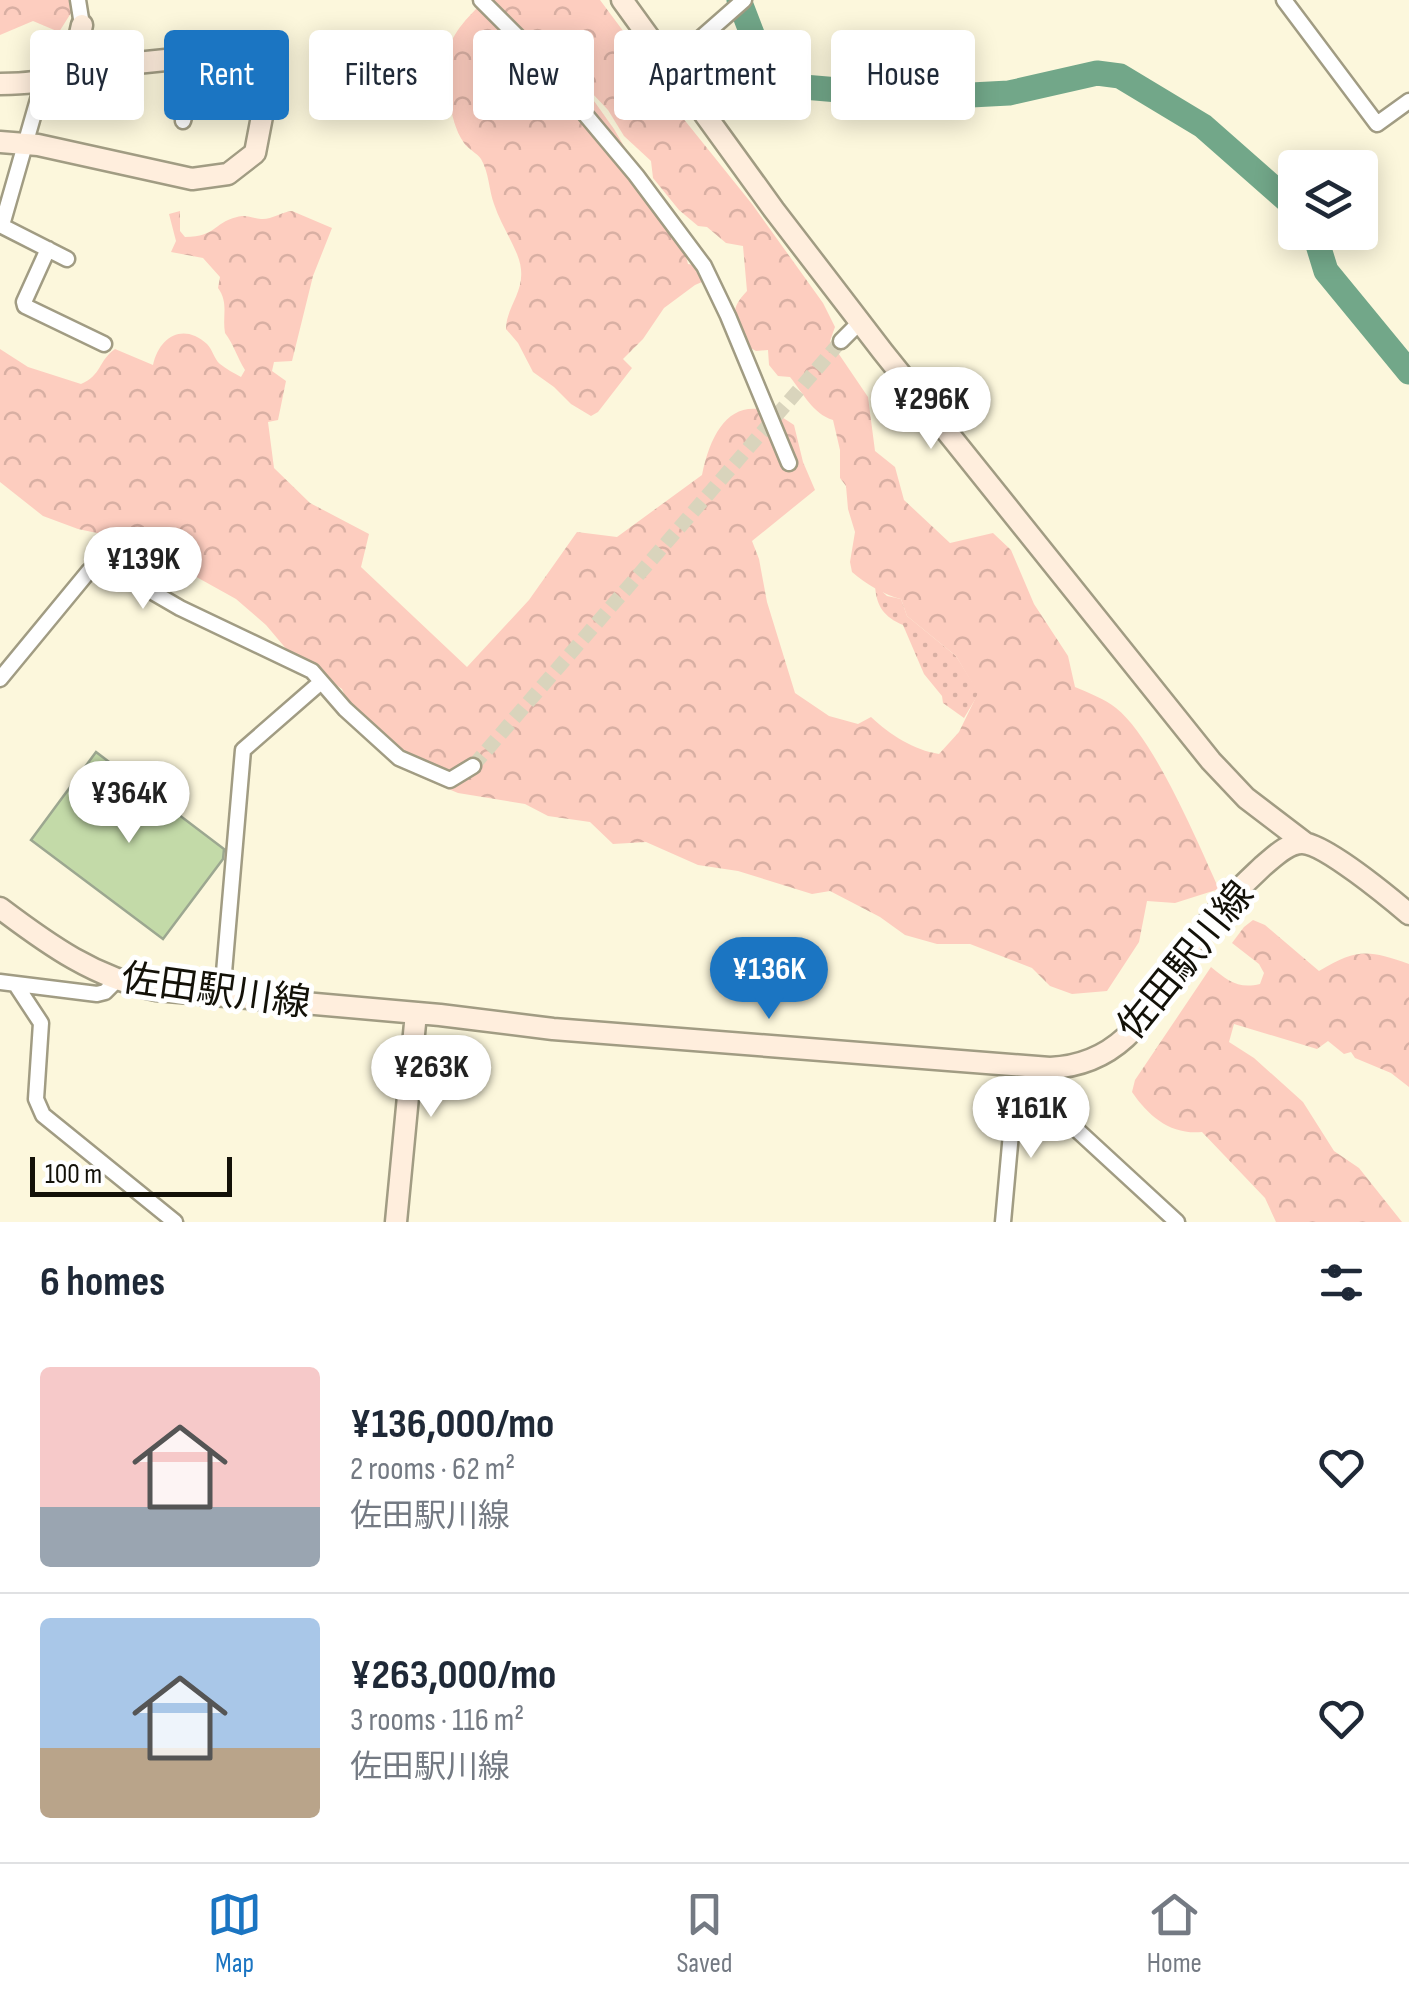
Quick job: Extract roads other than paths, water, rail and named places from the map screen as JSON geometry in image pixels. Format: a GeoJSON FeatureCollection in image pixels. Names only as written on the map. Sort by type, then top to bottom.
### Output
{"type":"FeatureCollection","features":[{"type":"Feature","properties":{"kind":"street"},"geometry":{"type":"LineString","coordinates":[[78,0],[81,30]]}},
{"type":"Feature","properties":{"kind":"street"},"geometry":{"type":"LineString","coordinates":[[482,0],[533,52],[693,249],[723,304],[789,464]]}},
{"type":"Feature","properties":{"kind":"street"},"geometry":{"type":"LineString","coordinates":[[622,0],[643,30]]}},
{"type":"Feature","properties":{"kind":"street"},"geometry":{"type":"LineString","coordinates":[[710,30],[744,0]]}},
{"type":"Feature","properties":{"kind":"street"},"geometry":{"type":"LineString","coordinates":[[1284,0],[1378,124],[1409,102]]}},
{"type":"Feature","properties":{"kind":"street"},"geometry":{"type":"LineString","coordinates":[[0,84],[30,83]]}},
{"type":"Feature","properties":{"kind":"street"},"geometry":{"type":"LineString","coordinates":[[32,120],[1,225],[68,260]]}},
{"type":"Feature","properties":{"kind":"street"},"geometry":{"type":"LineString","coordinates":[[0,142],[25,143],[171,176],[206,179],[228,174],[253,156],[263,120]]}},
{"type":"Feature","properties":{"kind":"street"},"geometry":{"type":"LineString","coordinates":[[709,120],[860,322],[1210,760],[1246,798],[1305,843],[1366,879],[1409,914]]}},
{"type":"Feature","properties":{"kind":"street"},"geometry":{"type":"LineString","coordinates":[[48,249],[25,306],[104,344]]}},
{"type":"Feature","properties":{"kind":"street"},"geometry":{"type":"LineString","coordinates":[[841,341],[860,322]]}},
{"type":"Feature","properties":{"kind":"street"},"geometry":{"type":"LineString","coordinates":[[0,678],[89,571],[106,565],[180,608],[312,671],[345,710],[399,758],[450,780],[473,766]]}},
{"type":"Feature","properties":{"kind":"street"},"geometry":{"type":"LineString","coordinates":[[222,996],[243,750],[320,682]]}},
{"type":"Feature","properties":{"kind":"street","name":"佐田駅川線"},"geometry":{"type":"LineString","coordinates":[[0,908],[78,962],[117,980],[156,990],[1040,1076],[1117,1047],[1144,1018],[1202,930],[1233,895],[1284,850],[1305,843]]}},
{"type":"Feature","properties":{"kind":"street"},"geometry":{"type":"LineString","coordinates":[[63,992],[78,962]]}},
{"type":"Feature","properties":{"kind":"street"},"geometry":{"type":"LineString","coordinates":[[0,982],[96,994],[105,992],[117,980]]}},
{"type":"Feature","properties":{"kind":"street"},"geometry":{"type":"LineString","coordinates":[[16,985],[42,1023],[36,1099],[44,1115],[175,1222]]}},
{"type":"Feature","properties":{"kind":"street"},"geometry":{"type":"LineString","coordinates":[[396,1222],[416,1013]]}},
{"type":"Feature","properties":{"kind":"street"},"geometry":{"type":"LineString","coordinates":[[1003,1222],[1014,1100],[1040,1076],[1063,1117],[1178,1222]]}},
{"type":"Feature","properties":{"kind":"waterway"},"geometry":{"type":"LineString","coordinates":[[739,0],[764,65],[780,85],[971,95],[1009,93],[1097,73],[1120,76],[1203,126],[1278,192]]}},
{"type":"Feature","properties":{"kind":"waterway"},"geometry":{"type":"LineString","coordinates":[[1320,250],[1326,271],[1409,372]]}},
{"type":"Feature","properties":{"kind":"tunnel"},"geometry":{"type":"LineString","coordinates":[[473,766],[841,341]]}}]}
